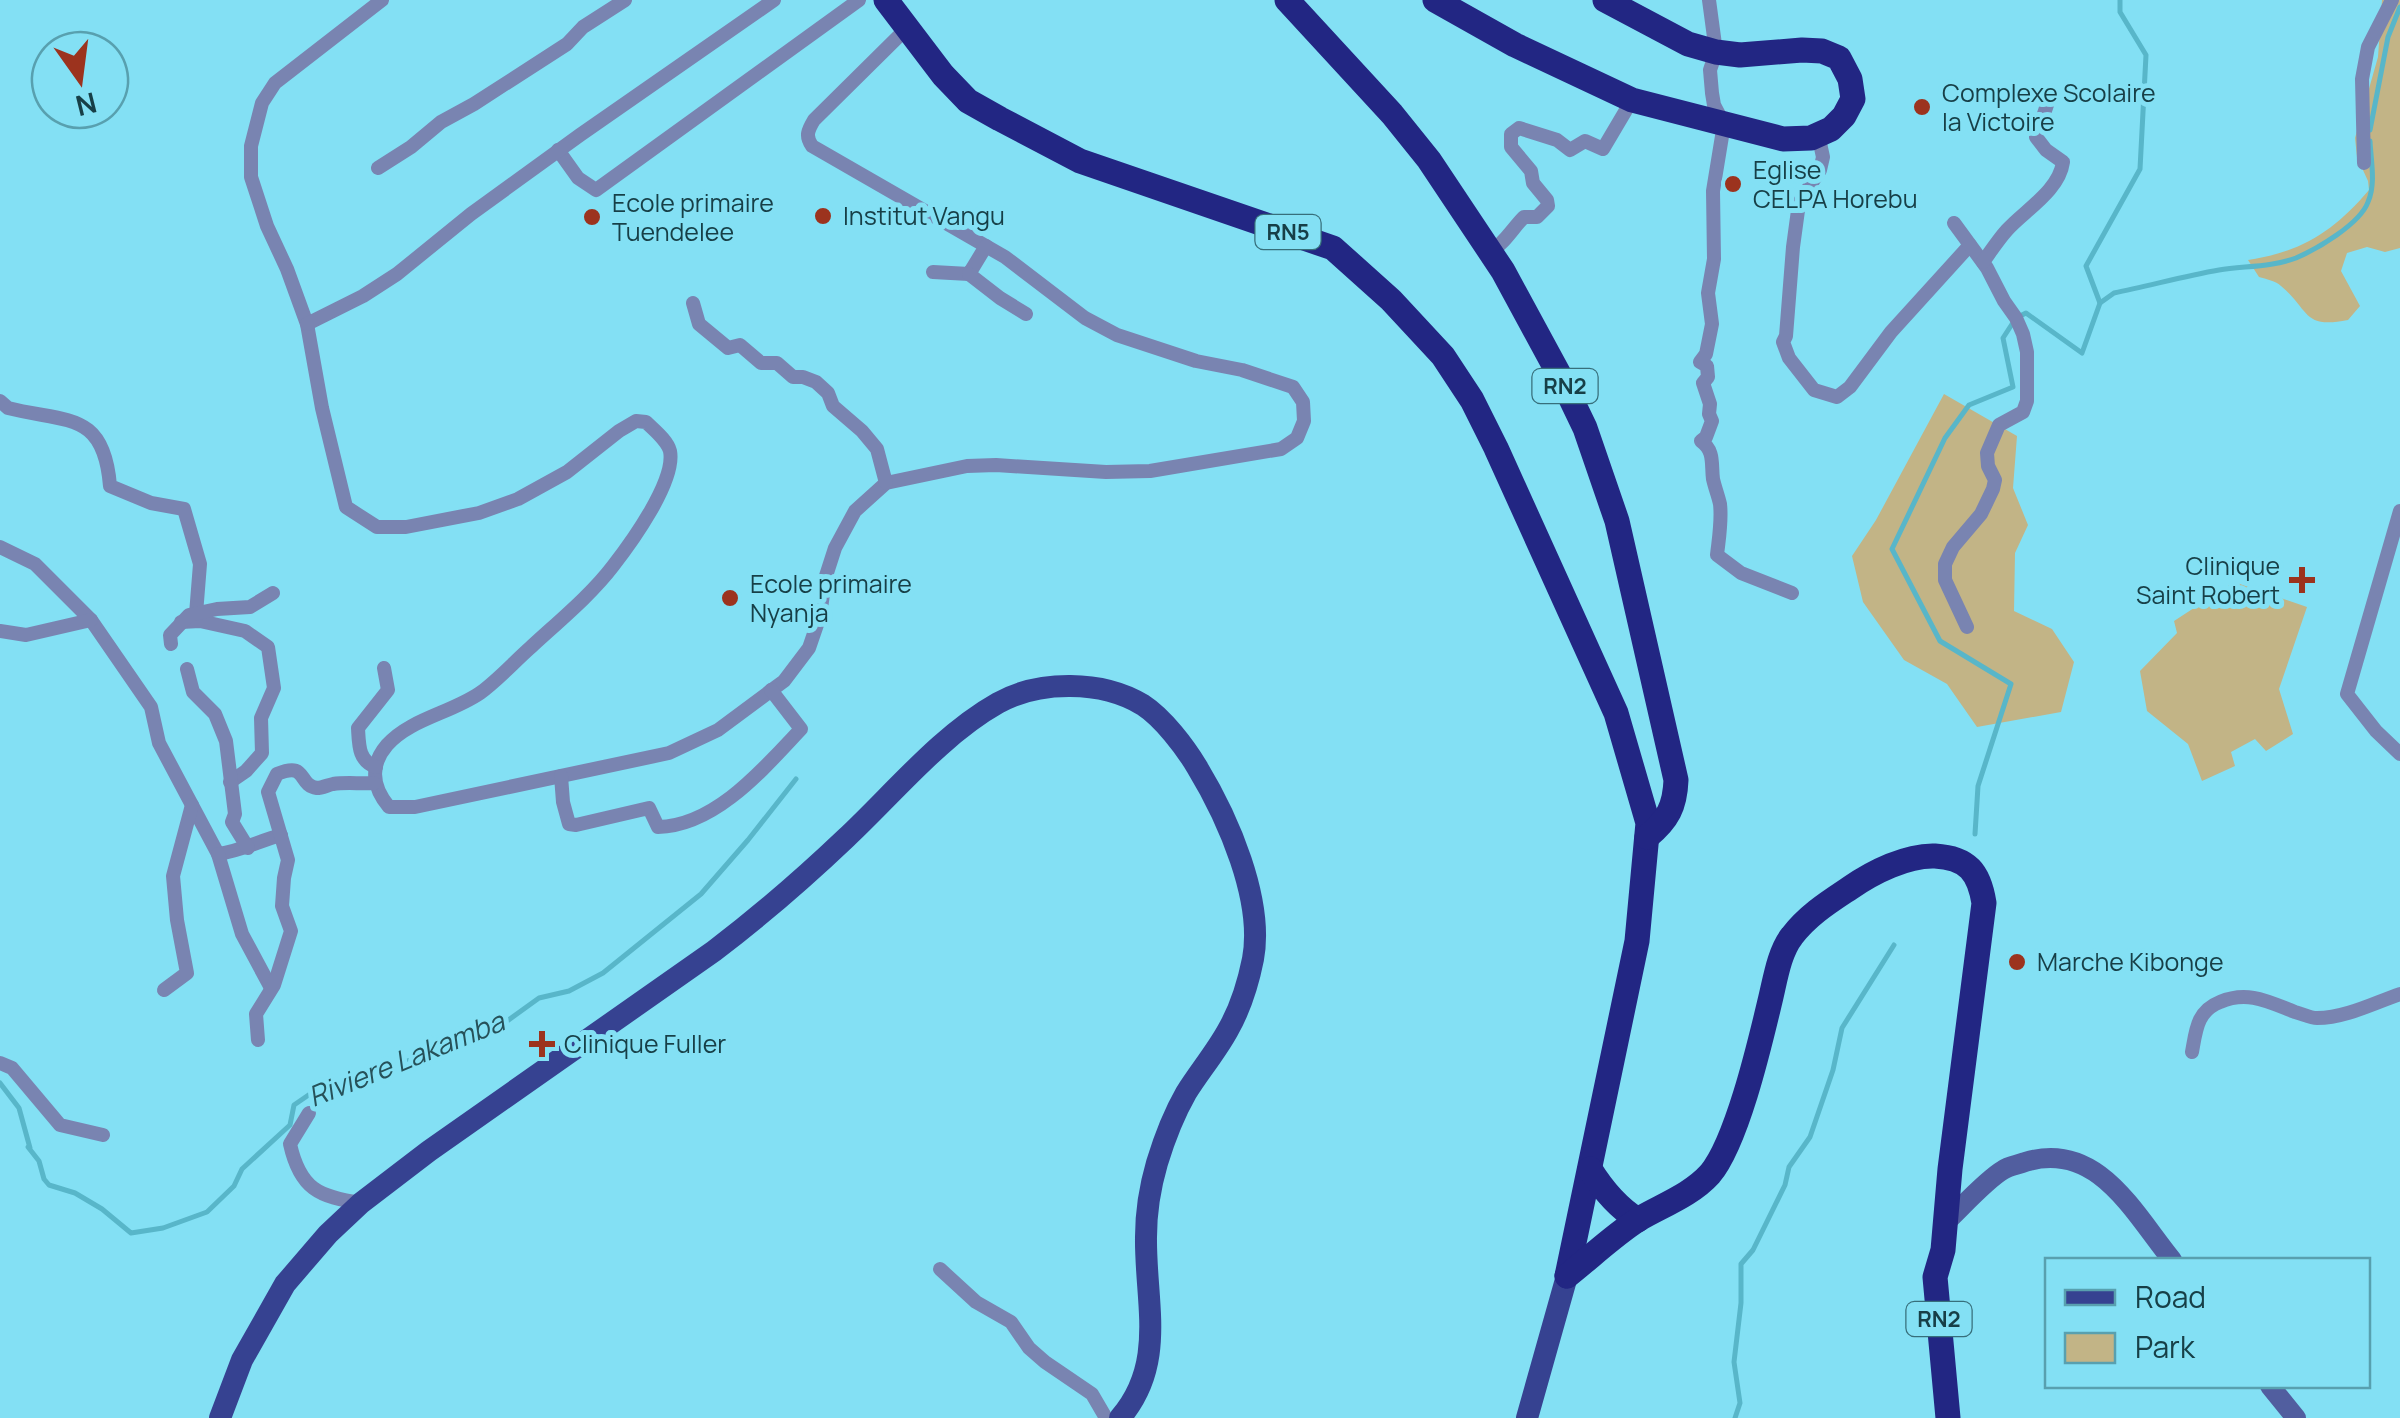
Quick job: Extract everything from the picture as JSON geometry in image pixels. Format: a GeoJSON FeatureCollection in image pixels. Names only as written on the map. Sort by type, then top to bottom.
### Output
{"type":"FeatureCollection","features":[{"type":"Feature","properties":{"kind":"highway","name":"RN5"},"geometry":{"type":"LineString","coordinates":[[886,0],[968,101],[1080,161],[1333,248],[1391,300],[1443,356],[1472,400],[1496,448],[1616,713],[1648,823],[1647,836]]}},
{"type":"Feature","properties":{"kind":"highway","name":"RN2"},"geometry":{"type":"LineString","coordinates":[[1287,0],[1392,114],[1428,160],[1503,271],[1562,378],[1584,428],[1617,521],[1676,780],[1670,814],[1647,836]]}},
{"type":"Feature","properties":{"kind":"highway"},"geometry":{"type":"LineString","coordinates":[[1435,0],[1515,46],[1632,100],[1783,139],[1811,138],[1832,128],[1844,116],[1852,99],[1850,79],[1839,58],[1822,51],[1740,55],[1716,52],[1688,44],[1605,0]]}},
{"type":"Feature","properties":{"kind":"highway"},"geometry":{"type":"LineString","coordinates":[[1567,1276],[1637,941],[1647,836]]}},
{"type":"Feature","properties":{"kind":"highway","name":"RN2"},"geometry":{"type":"LineString","coordinates":[[1567,1276],[1638,1220],[1685,1194],[1710,1174],[1735,1122],[1789,939],[1815,911],[1867,876],[1920,857],[1963,861],[1976,874],[1984,903],[1943,1250],[1934,1277],[1948,1418]]}},
{"type":"Feature","properties":{"kind":"highway"},"geometry":{"type":"LineString","coordinates":[[1590,1169],[1622,1210],[1638,1220]]}},
{"type":"Feature","properties":{"kind":"main road"},"geometry":{"type":"LineString","coordinates":[[220,1418],[242,1360],[285,1284],[361,1203],[756,919],[980,715],[1023,692],[1068,686],[1104,689],[1144,706],[1172,732],[1212,791],[1233,841],[1257,933],[1244,993],[1228,1030],[1185,1095],[1158,1159],[1148,1197],[1146,1238],[1150,1356],[1132,1404],[1120,1418]]}},
{"type":"Feature","properties":{"kind":"main road"},"geometry":{"type":"LineString","coordinates":[[1528,1418],[1567,1276]]}},
{"type":"Feature","properties":{"kind":"street"},"geometry":{"type":"LineString","coordinates":[[375,775],[384,748],[401,732],[478,694],[611,569],[652,510],[668,475],[670,452],[646,422],[636,421],[567,472],[518,499],[479,513],[378,527],[346,507],[307,324],[251,177],[251,146],[262,103],[275,83],[382,0]]}},
{"type":"Feature","properties":{"kind":"street"},"geometry":{"type":"LineString","coordinates":[[378,168],[441,122],[567,44],[624,0]]}},
{"type":"Feature","properties":{"kind":"street"},"geometry":{"type":"LineString","coordinates":[[307,324],[398,274],[558,150],[774,0]]}},
{"type":"Feature","properties":{"kind":"street"},"geometry":{"type":"LineString","coordinates":[[558,150],[578,178],[596,190],[859,0]]}},
{"type":"Feature","properties":{"kind":"street"},"geometry":{"type":"LineString","coordinates":[[1709,0],[1716,52],[1710,70],[1712,93],[1724,124],[1714,191],[1715,245],[1708,292],[1712,324],[1706,354],[1700,362],[1707,366],[1708,376],[1703,383],[1712,421],[1701,441],[1708,446],[1713,461],[1720,506],[1717,554],[1741,572],[1792,593]]}},
{"type":"Feature","properties":{"kind":"street"},"geometry":{"type":"LineString","coordinates":[[2364,163],[2362,79],[2368,47],[2392,0]]}},
{"type":"Feature","properties":{"kind":"street"},"geometry":{"type":"LineString","coordinates":[[384,668],[388,690],[358,728],[360,754],[370,764],[378,794],[388,807],[415,808],[668,753],[718,730],[784,681],[808,648],[820,616],[825,579],[835,548],[855,511],[886,484],[967,466],[996,464],[1150,471],[1281,449],[1297,438],[1304,421],[1303,402],[1293,387],[1242,370],[1196,362],[1117,335],[1085,318],[1005,257],[812,146],[807,140],[814,120],[906,29]]}},
{"type":"Feature","properties":{"kind":"street"},"geometry":{"type":"LineString","coordinates":[[1490,252],[1501,246],[1524,217],[1537,217],[1548,206],[1532,171],[1511,146],[1511,134],[1519,128],[1556,140],[1570,150],[1585,140],[1602,149],[1632,100]]}},
{"type":"Feature","properties":{"kind":"street"},"geometry":{"type":"LineString","coordinates":[[1982,262],[2063,168],[2062,162],[2036,137],[2048,102]]}},
{"type":"Feature","properties":{"kind":"street"},"geometry":{"type":"LineString","coordinates":[[1818,134],[1820,170],[1799,202],[1783,342],[1789,358],[1814,390],[1837,397],[1850,386],[1890,332],[1970,245]]}},
{"type":"Feature","properties":{"kind":"street"},"geometry":{"type":"LineString","coordinates":[[1954,222],[2016,318],[2028,352],[2027,401],[2023,412],[2000,425],[1988,452],[1988,466],[1995,480],[1992,488],[1981,514],[1952,547],[1946,564],[1945,580],[1967,627]]}},
{"type":"Feature","properties":{"kind":"street"},"geometry":{"type":"LineString","coordinates":[[970,274],[986,246]]}},
{"type":"Feature","properties":{"kind":"street"},"geometry":{"type":"LineString","coordinates":[[933,272],[970,274],[1026,314]]}},
{"type":"Feature","properties":{"kind":"street"},"geometry":{"type":"LineString","coordinates":[[693,304],[699,324],[728,348],[740,346],[761,364],[777,364],[793,377],[816,382],[833,406],[862,430],[877,449],[886,484]]}},
{"type":"Feature","properties":{"kind":"street"},"geometry":{"type":"LineString","coordinates":[[0,401],[8,408],[77,422],[97,436],[106,456],[110,486],[151,503],[184,509],[200,564],[196,614]]}},
{"type":"Feature","properties":{"kind":"street"},"geometry":{"type":"LineString","coordinates":[[2400,511],[2347,694],[2400,754]]}},
{"type":"Feature","properties":{"kind":"street"},"geometry":{"type":"LineString","coordinates":[[0,547],[35,564],[91,620],[151,707],[158,743],[218,854],[242,934],[272,988]]}},
{"type":"Feature","properties":{"kind":"street"},"geometry":{"type":"LineString","coordinates":[[170,644],[170,635],[188,616],[250,606],[272,592]]}},
{"type":"Feature","properties":{"kind":"street"},"geometry":{"type":"LineString","coordinates":[[0,631],[26,635],[91,620]]}},
{"type":"Feature","properties":{"kind":"street"},"geometry":{"type":"LineString","coordinates":[[181,622],[200,621],[245,630],[268,647],[274,688],[261,718],[262,753],[230,782]]}},
{"type":"Feature","properties":{"kind":"street"},"geometry":{"type":"LineString","coordinates":[[187,668],[193,692],[215,714],[226,742],[232,822],[248,848]]}},
{"type":"Feature","properties":{"kind":"street"},"geometry":{"type":"LineString","coordinates":[[562,776],[569,824],[576,826],[649,808],[658,827],[705,814],[756,776],[802,729],[772,690]]}},
{"type":"Feature","properties":{"kind":"street"},"geometry":{"type":"LineString","coordinates":[[258,1040],[256,1014],[272,988],[291,931],[282,906],[288,860],[268,792],[277,774],[290,768],[300,771],[311,786],[319,788],[375,775]]}},
{"type":"Feature","properties":{"kind":"street"},"geometry":{"type":"LineString","coordinates":[[164,990],[187,973],[176,920],[173,876],[192,805]]}},
{"type":"Feature","properties":{"kind":"street"},"geometry":{"type":"LineString","coordinates":[[218,854],[242,851],[281,835]]}},
{"type":"Feature","properties":{"kind":"street"},"geometry":{"type":"LineString","coordinates":[[2192,1052],[2203,1012],[2237,996],[2256,996],[2313,1019],[2342,1014],[2400,994]]}},
{"type":"Feature","properties":{"kind":"street"},"geometry":{"type":"LineString","coordinates":[[0,1062],[12,1068],[60,1124],[104,1135]]}},
{"type":"Feature","properties":{"kind":"street"},"geometry":{"type":"LineString","coordinates":[[309,1112],[290,1144],[300,1174],[320,1194],[361,1203]]}},
{"type":"Feature","properties":{"kind":"street"},"geometry":{"type":"LineString","coordinates":[[1946,1222],[2004,1169],[2038,1158],[2066,1157],[2096,1170],[2122,1196],[2170,1258]]}},
{"type":"Feature","properties":{"kind":"street"},"geometry":{"type":"LineString","coordinates":[[940,1269],[976,1302],[1011,1322],[1046,1362],[1092,1394],[1106,1418]]}},
{"type":"Feature","properties":{"kind":"street"},"geometry":{"type":"LineString","coordinates":[[2272,1388],[2296,1418]]}},
{"type":"Feature","properties":{"kind":"green space"},"geometry":{"type":"Polygon","coordinates":[[[2382,0],[2400,0],[2400,248],[2385,252],[2367,247],[2347,253],[2341,271],[2360,306],[2348,320],[2322,322],[2308,315],[2279,284],[2259,277],[2248,260],[2285,251],[2316,237],[2369,190],[2357,157],[2355,138],[2378,57],[2382,0]]]}},
{"type":"Feature","properties":{"kind":"green space"},"geometry":{"type":"Polygon","coordinates":[[[1944,394],[2017,436],[2013,488],[2028,525],[2015,553],[2014,611],[2052,629],[2074,662],[2061,712],[1977,727],[1947,684],[1904,660],[1863,602],[1852,556],[1876,520],[1944,394]]]}},
{"type":"Feature","properties":{"kind":"green space"},"geometry":{"type":"Polygon","coordinates":[[[2234,582],[2307,607],[2279,689],[2293,734],[2266,751],[2255,739],[2231,752],[2235,766],[2202,781],[2188,744],[2147,711],[2140,671],[2177,633],[2174,621],[2234,582]]]}},
{"type":"Feature","properties":{"kind":"waterway"},"geometry":{"type":"LineString","coordinates":[[1975,834],[1978,786],[2011,684],[1940,641],[1892,549],[1945,438],[1969,405],[2013,387],[2003,338],[2016,318],[2026,313],[2082,353],[2100,303],[2086,266],[2140,169],[2146,55],[2120,12],[2120,0]]}},
{"type":"Feature","properties":{"kind":"waterway"},"geometry":{"type":"LineString","coordinates":[[2370,130],[2388,37],[2400,7]]}},
{"type":"Feature","properties":{"kind":"waterway"},"geometry":{"type":"LineString","coordinates":[[2100,303],[2114,293],[2180,278],[2287,261],[2326,242],[2356,219],[2368,202],[2372,180],[2370,141]]}},
{"type":"Feature","properties":{"kind":"waterway","name":"Riviere Lakamba"},"geometry":{"type":"LineString","coordinates":[[0,1083],[19,1108],[28,1147],[49,1185],[75,1193],[131,1233],[163,1228],[207,1212],[234,1186],[242,1169],[290,1125],[294,1105],[310,1094],[371,1068],[392,1066],[434,1052],[464,1036],[496,1029],[539,998],[569,991],[603,973],[701,894],[796,779]]}},
{"type":"Feature","properties":{"kind":"waterway"},"geometry":{"type":"LineString","coordinates":[[1735,1418],[1740,1403],[1734,1362],[1741,1264],[1753,1250],[1785,1185],[1789,1167],[1810,1137],[1833,1070],[1842,1028],[1894,945]]}},
{"type":"Feature","properties":{"kind":"place","name":"Complexe Scolaire la Victoire"},"geometry":{"type":"Point","coordinates":[1922,107]}},
{"type":"Feature","properties":{"kind":"place","name":"Eglise CELPA Horebu"},"geometry":{"type":"Point","coordinates":[1733,184]}},
{"type":"Feature","properties":{"kind":"place","name":"Institut Vangu"},"geometry":{"type":"Point","coordinates":[823,216]}},
{"type":"Feature","properties":{"kind":"place","name":"Ecole primaire Tuendelee"},"geometry":{"type":"Point","coordinates":[592,217]}},
{"type":"Feature","properties":{"kind":"place","name":"Clinique Saint Robert"},"geometry":{"type":"Point","coordinates":[2302,580]}},
{"type":"Feature","properties":{"kind":"place","name":"Ecole primaire Nyanja"},"geometry":{"type":"Point","coordinates":[730,598]}},
{"type":"Feature","properties":{"kind":"place","name":"Marche Kibonge"},"geometry":{"type":"Point","coordinates":[2017,962]}},
{"type":"Feature","properties":{"kind":"place","name":"Clinique Fuller"},"geometry":{"type":"Point","coordinates":[542,1044]}}]}
